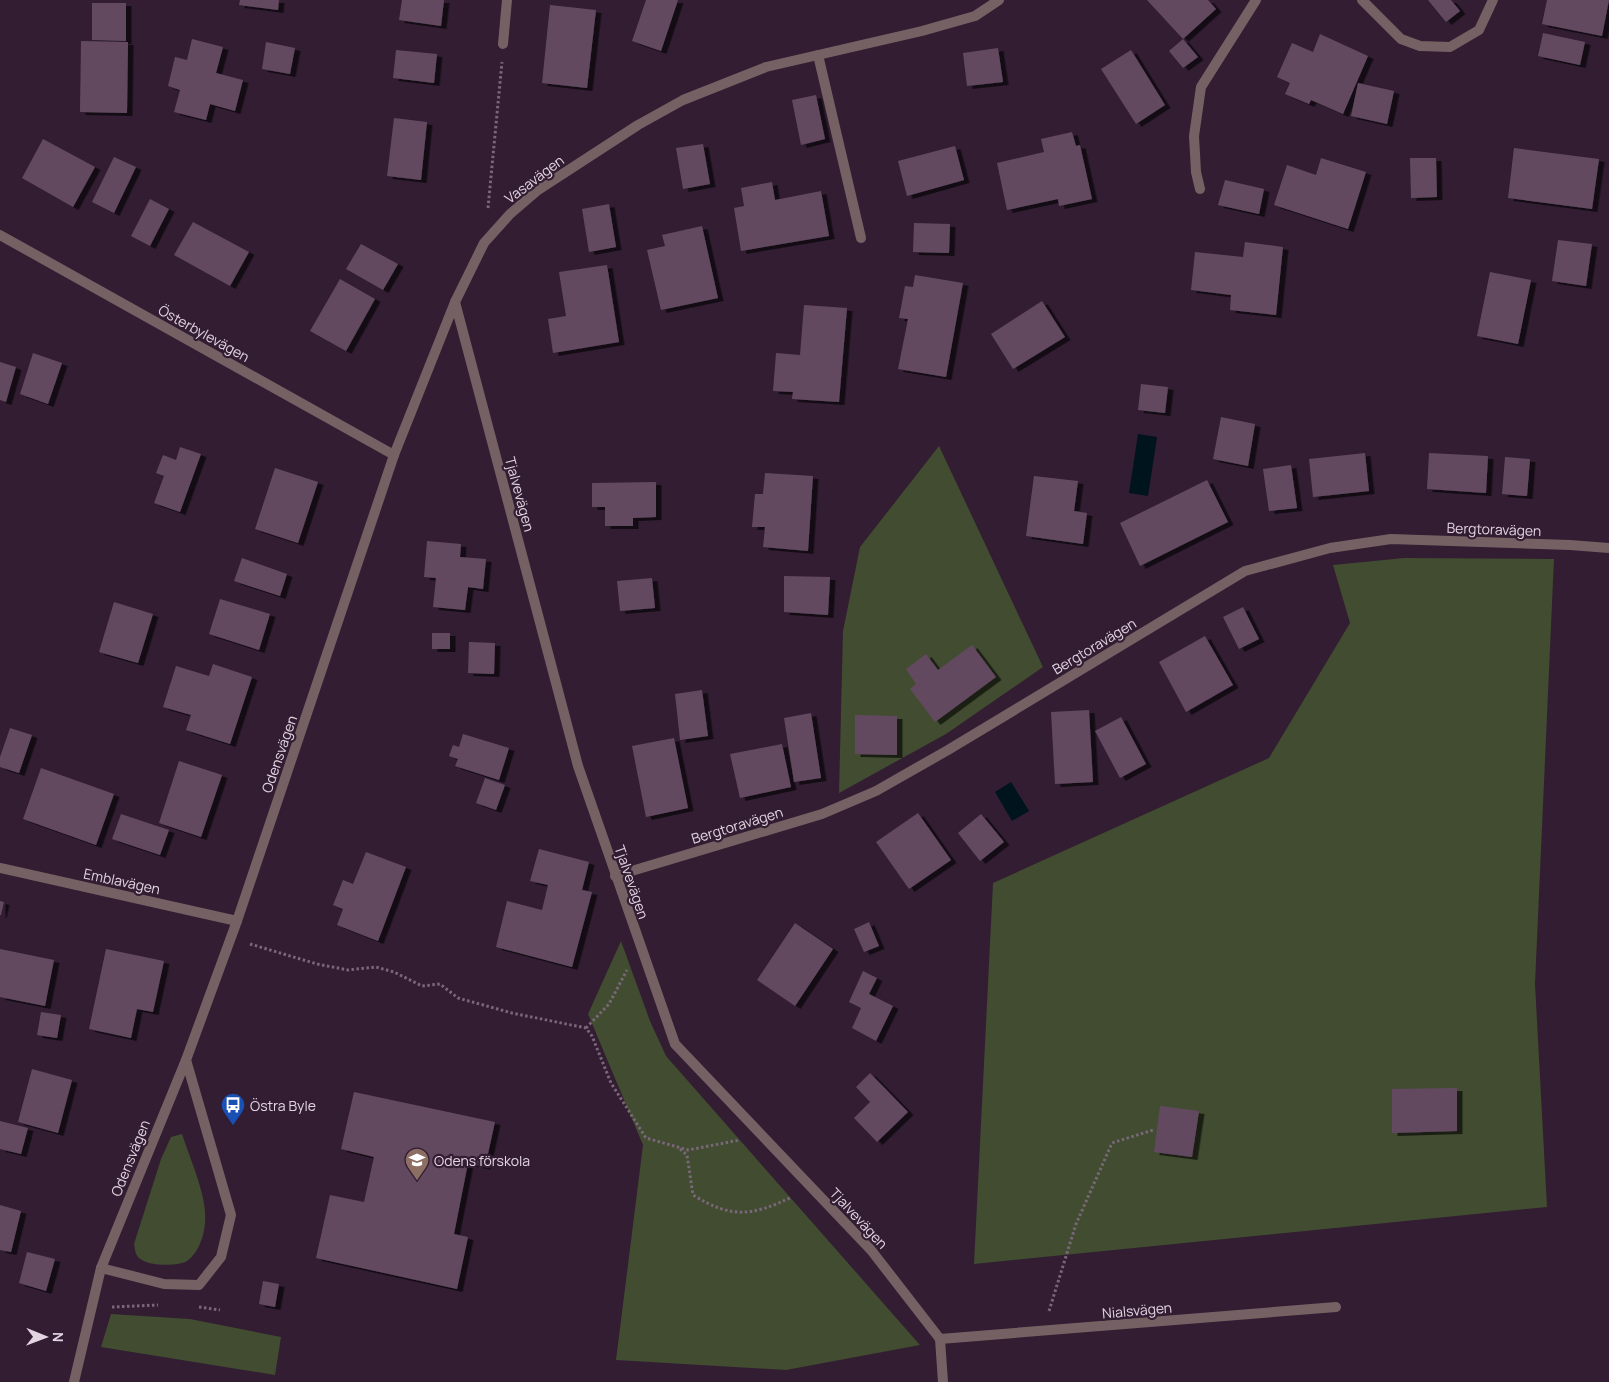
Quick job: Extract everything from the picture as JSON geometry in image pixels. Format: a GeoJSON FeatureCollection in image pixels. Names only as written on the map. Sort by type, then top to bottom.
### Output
{"type":"FeatureCollection","features":[{"type":"Feature","properties":{"kind":"street"},"geometry":{"type":"LineString","coordinates":[[503,44],[507,0]]}},
{"type":"Feature","properties":{"kind":"street","name":"Vasavägen"},"geometry":{"type":"LineString","coordinates":[[394,455],[455,302],[484,242],[510,214],[538,190],[653,116],[683,100],[766,67],[922,31],[975,16],[999,0]]}},
{"type":"Feature","properties":{"kind":"street"},"geometry":{"type":"LineString","coordinates":[[1200,189],[1196,172],[1194,136],[1201,86],[1256,0]]}},
{"type":"Feature","properties":{"kind":"street"},"geometry":{"type":"LineString","coordinates":[[1362,0],[1401,39],[1420,46],[1450,47],[1479,30],[1493,0]]}},
{"type":"Feature","properties":{"kind":"street"},"geometry":{"type":"LineString","coordinates":[[818,55],[861,238]]}},
{"type":"Feature","properties":{"kind":"street","name":"Österbylevägen"},"geometry":{"type":"LineString","coordinates":[[0,235],[394,455]]}},
{"type":"Feature","properties":{"kind":"street","name":"Tjalvevägen"},"geometry":{"type":"LineString","coordinates":[[455,302],[578,766],[675,1044],[871,1250],[940,1340]]}},
{"type":"Feature","properties":{"kind":"street","name":"Odensvägen"},"geometry":{"type":"LineString","coordinates":[[74,1382],[101,1268],[186,1060],[237,920],[394,455]]}},
{"type":"Feature","properties":{"kind":"street","name":"Bergtoravägen"},"geometry":{"type":"LineString","coordinates":[[615,876],[822,814],[876,791],[948,750],[1245,571],[1330,548],[1391,539],[1609,548]]}},
{"type":"Feature","properties":{"kind":"street","name":"Emblavägen"},"geometry":{"type":"LineString","coordinates":[[0,868],[237,920]]}},
{"type":"Feature","properties":{"kind":"street"},"geometry":{"type":"LineString","coordinates":[[101,1268],[164,1284],[199,1284],[221,1257],[231,1216],[186,1060]]}},
{"type":"Feature","properties":{"kind":"street","name":"Nialsvägen"},"geometry":{"type":"LineString","coordinates":[[940,1340],[1336,1307]]}},
{"type":"Feature","properties":{"kind":"street"},"geometry":{"type":"LineString","coordinates":[[940,1340],[943,1382]]}},
{"type":"Feature","properties":{"kind":"path"},"geometry":{"type":"LineString","coordinates":[[484,242],[503,44]]}},
{"type":"Feature","properties":{"kind":"path"},"geometry":{"type":"LineString","coordinates":[[230,938],[317,964],[348,970],[376,968],[394,972],[422,986],[440,984],[458,998],[512,1013],[586,1028],[592,1036],[611,1083],[646,1138],[688,1150],[762,1136]]}},
{"type":"Feature","properties":{"kind":"path"},"geometry":{"type":"LineString","coordinates":[[586,1028],[609,1004],[640,947]]}},
{"type":"Feature","properties":{"kind":"path"},"geometry":{"type":"LineString","coordinates":[[1044,1331],[1076,1224],[1112,1143],[1154,1130]]}},
{"type":"Feature","properties":{"kind":"path"},"geometry":{"type":"LineString","coordinates":[[679,1148],[687,1155],[693,1195],[724,1212],[766,1209],[812,1188]]}},
{"type":"Feature","properties":{"kind":"path"},"geometry":{"type":"LineString","coordinates":[[106,1308],[160,1305]]}},
{"type":"Feature","properties":{"kind":"path"},"geometry":{"type":"LineString","coordinates":[[194,1306],[220,1310]]}},
{"type":"Feature","properties":{"kind":"green space"},"geometry":{"type":"Polygon","coordinates":[[[939,446],[1043,667],[946,734],[839,793],[843,631],[860,547],[939,446]]]}},
{"type":"Feature","properties":{"kind":"green space"},"geometry":{"type":"Polygon","coordinates":[[[1404,558],[1554,559],[1535,984],[1547,1207],[974,1264],[993,883],[1269,758],[1350,623],[1333,565],[1404,558]]]}},
{"type":"Feature","properties":{"kind":"green space"},"geometry":{"type":"Polygon","coordinates":[[[621,941],[650,1021],[666,1056],[920,1345],[786,1370],[616,1360],[643,1145],[588,1014],[621,941]]]}},
{"type":"Feature","properties":{"kind":"green space"},"geometry":{"type":"Polygon","coordinates":[[[182,1134],[198,1178],[204,1202],[205,1223],[203,1234],[200,1244],[187,1261],[170,1265],[148,1263],[139,1258],[134,1244],[161,1159],[171,1137],[182,1134]]]}},
{"type":"Feature","properties":{"kind":"green space"},"geometry":{"type":"Polygon","coordinates":[[[111,1314],[190,1319],[281,1337],[275,1375],[101,1347],[111,1314]]]}},
{"type":"Feature","properties":{"kind":"water"},"geometry":{"type":"Polygon","coordinates":[[[1138,434],[1157,437],[1148,496],[1129,493],[1138,434]]]}},
{"type":"Feature","properties":{"kind":"water"},"geometry":{"type":"Polygon","coordinates":[[[1011,782],[1029,811],[1012,821],[995,792],[1011,782]]]}},
{"type":"Feature","properties":{"kind":"building"},"geometry":{"type":"Polygon","coordinates":[[[240,0],[279,0],[278,10],[239,5],[240,0]]]}},
{"type":"Feature","properties":{"kind":"building"},"geometry":{"type":"Polygon","coordinates":[[[402,0],[444,0],[441,26],[399,20],[402,0]]]}},
{"type":"Feature","properties":{"kind":"building"},"geometry":{"type":"Polygon","coordinates":[[[646,0],[678,0],[661,51],[632,41],[646,0]]]}},
{"type":"Feature","properties":{"kind":"building"},"geometry":{"type":"Polygon","coordinates":[[[1147,0],[1208,0],[1216,9],[1183,39],[1147,0]]]}},
{"type":"Feature","properties":{"kind":"building"},"geometry":{"type":"Polygon","coordinates":[[[1428,0],[1451,0],[1460,11],[1446,22],[1428,0]]]}},
{"type":"Feature","properties":{"kind":"building"},"geometry":{"type":"Polygon","coordinates":[[[1547,0],[1609,0],[1602,36],[1542,24],[1547,0]]]}},
{"type":"Feature","properties":{"kind":"building"},"geometry":{"type":"Polygon","coordinates":[[[92,3],[126,3],[126,41],[92,40],[92,3]]]}},
{"type":"Feature","properties":{"kind":"building"},"geometry":{"type":"Polygon","coordinates":[[[550,5],[596,10],[587,88],[542,83],[550,5]]]}},
{"type":"Feature","properties":{"kind":"building"},"geometry":{"type":"Polygon","coordinates":[[[1543,33],[1585,42],[1580,65],[1538,56],[1543,33]]]}},
{"type":"Feature","properties":{"kind":"building"},"geometry":{"type":"Polygon","coordinates":[[[1320,34],[1368,56],[1343,114],[1311,100],[1309,104],[1285,94],[1290,83],[1277,77],[1292,43],[1313,52],[1320,34]]]}},
{"type":"Feature","properties":{"kind":"building"},"geometry":{"type":"Polygon","coordinates":[[[192,39],[223,47],[216,73],[243,80],[235,111],[210,104],[206,120],[174,112],[180,90],[168,86],[175,57],[187,60],[192,39]]]}},
{"type":"Feature","properties":{"kind":"building"},"geometry":{"type":"Polygon","coordinates":[[[1183,39],[1198,57],[1183,68],[1169,51],[1183,39]]]}},
{"type":"Feature","properties":{"kind":"building"},"geometry":{"type":"Polygon","coordinates":[[[81,41],[128,42],[127,113],[80,112],[81,41]]]}},
{"type":"Feature","properties":{"kind":"building"},"geometry":{"type":"Polygon","coordinates":[[[266,42],[295,48],[290,74],[262,69],[266,42]]]}},
{"type":"Feature","properties":{"kind":"building"},"geometry":{"type":"Polygon","coordinates":[[[998,48],[1003,82],[967,86],[963,53],[998,48]]]}},
{"type":"Feature","properties":{"kind":"building"},"geometry":{"type":"Polygon","coordinates":[[[396,50],[437,54],[434,83],[393,78],[396,50]]]}},
{"type":"Feature","properties":{"kind":"building"},"geometry":{"type":"Polygon","coordinates":[[[1131,50],[1165,105],[1136,124],[1101,69],[1131,50]]]}},
{"type":"Feature","properties":{"kind":"building"},"geometry":{"type":"Polygon","coordinates":[[[1358,83],[1394,91],[1387,124],[1351,116],[1358,83]]]}},
{"type":"Feature","properties":{"kind":"building"},"geometry":{"type":"Polygon","coordinates":[[[816,95],[825,139],[801,145],[792,100],[816,95]]]}},
{"type":"Feature","properties":{"kind":"building"},"geometry":{"type":"Polygon","coordinates":[[[394,118],[427,122],[421,180],[387,176],[394,118]]]}},
{"type":"Feature","properties":{"kind":"building"},"geometry":{"type":"Polygon","coordinates":[[[1072,132],[1076,146],[1080,145],[1092,199],[1059,206],[1058,199],[1007,210],[997,163],[1044,152],[1041,139],[1072,132]]]}},
{"type":"Feature","properties":{"kind":"building"},"geometry":{"type":"Polygon","coordinates":[[[43,139],[95,167],[73,207],[22,178],[43,139]]]}},
{"type":"Feature","properties":{"kind":"building"},"geometry":{"type":"Polygon","coordinates":[[[703,144],[710,184],[683,189],[676,148],[703,144]]]}},
{"type":"Feature","properties":{"kind":"building"},"geometry":{"type":"Polygon","coordinates":[[[955,146],[964,180],[907,196],[898,161],[955,146]]]}},
{"type":"Feature","properties":{"kind":"building"},"geometry":{"type":"Polygon","coordinates":[[[1514,148],[1599,159],[1592,209],[1508,198],[1514,148]]]}},
{"type":"Feature","properties":{"kind":"building"},"geometry":{"type":"Polygon","coordinates":[[[114,157],[136,167],[114,213],[92,202],[114,157]]]}},
{"type":"Feature","properties":{"kind":"building"},"geometry":{"type":"Polygon","coordinates":[[[1321,158],[1366,172],[1348,229],[1274,205],[1287,165],[1316,175],[1321,158]]]}},
{"type":"Feature","properties":{"kind":"building"},"geometry":{"type":"Polygon","coordinates":[[[1410,158],[1436,158],[1437,197],[1411,198],[1410,158]]]}},
{"type":"Feature","properties":{"kind":"building"},"geometry":{"type":"Polygon","coordinates":[[[1225,180],[1264,189],[1259,214],[1218,205],[1225,180]]]}},
{"type":"Feature","properties":{"kind":"building"},"geometry":{"type":"Polygon","coordinates":[[[772,182],[775,200],[821,191],[829,236],[741,251],[734,208],[744,206],[741,188],[772,182]]]}},
{"type":"Feature","properties":{"kind":"building"},"geometry":{"type":"Polygon","coordinates":[[[150,199],[169,209],[150,246],[131,236],[150,199]]]}},
{"type":"Feature","properties":{"kind":"building"},"geometry":{"type":"Polygon","coordinates":[[[609,204],[616,247],[589,252],[582,209],[609,204]]]}},
{"type":"Feature","properties":{"kind":"building"},"geometry":{"type":"Polygon","coordinates":[[[193,222],[249,252],[230,286],[174,255],[193,222]]]}},
{"type":"Feature","properties":{"kind":"building"},"geometry":{"type":"Polygon","coordinates":[[[914,223],[950,224],[949,253],[913,252],[914,223]]]}},
{"type":"Feature","properties":{"kind":"building"},"geometry":{"type":"Polygon","coordinates":[[[702,226],[718,298],[661,310],[647,250],[665,246],[662,235],[702,226]]]}},
{"type":"Feature","properties":{"kind":"building"},"geometry":{"type":"Polygon","coordinates":[[[1558,240],[1592,244],[1586,286],[1552,281],[1558,240]]]}},
{"type":"Feature","properties":{"kind":"building"},"geometry":{"type":"Polygon","coordinates":[[[1245,242],[1283,247],[1276,315],[1230,310],[1231,295],[1191,290],[1195,252],[1243,257],[1245,242]]]}},
{"type":"Feature","properties":{"kind":"building"},"geometry":{"type":"Polygon","coordinates":[[[361,244],[398,264],[383,290],[346,269],[361,244]]]}},
{"type":"Feature","properties":{"kind":"building"},"geometry":{"type":"Polygon","coordinates":[[[607,265],[619,342],[553,353],[548,319],[566,316],[559,272],[607,265]]]}},
{"type":"Feature","properties":{"kind":"building"},"geometry":{"type":"Polygon","coordinates":[[[1490,272],[1531,280],[1518,344],[1477,336],[1490,272]]]}},
{"type":"Feature","properties":{"kind":"building"},"geometry":{"type":"Polygon","coordinates":[[[915,275],[963,283],[946,377],[898,369],[908,319],[899,318],[905,286],[913,287],[915,275]]]}},
{"type":"Feature","properties":{"kind":"building"},"geometry":{"type":"Polygon","coordinates":[[[340,279],[375,299],[346,351],[310,331],[340,279]]]}},
{"type":"Feature","properties":{"kind":"building"},"geometry":{"type":"Polygon","coordinates":[[[1042,301],[1065,337],[1013,369],[991,334],[1042,301]]]}},
{"type":"Feature","properties":{"kind":"building"},"geometry":{"type":"Polygon","coordinates":[[[804,305],[847,308],[839,402],[792,399],[793,392],[773,391],[776,353],[800,355],[804,305]]]}},
{"type":"Feature","properties":{"kind":"building"},"geometry":{"type":"Polygon","coordinates":[[[33,353],[62,363],[48,404],[20,394],[33,353]]]}},
{"type":"Feature","properties":{"kind":"building"},"geometry":{"type":"Polygon","coordinates":[[[0,362],[16,367],[6,402],[0,400],[0,362]]]}},
{"type":"Feature","properties":{"kind":"building"},"geometry":{"type":"Polygon","coordinates":[[[1141,384],[1168,387],[1165,413],[1138,410],[1141,384]]]}},
{"type":"Feature","properties":{"kind":"building"},"geometry":{"type":"Polygon","coordinates":[[[1221,417],[1255,424],[1248,466],[1213,459],[1221,417]]]}},
{"type":"Feature","properties":{"kind":"building"},"geometry":{"type":"Polygon","coordinates":[[[180,447],[201,454],[180,512],[154,503],[164,476],[156,473],[163,455],[176,460],[180,447]]]}},
{"type":"Feature","properties":{"kind":"building"},"geometry":{"type":"Polygon","coordinates":[[[1365,453],[1369,491],[1313,497],[1309,459],[1365,453]]]}},
{"type":"Feature","properties":{"kind":"building"},"geometry":{"type":"Polygon","coordinates":[[[1429,453],[1488,456],[1486,493],[1427,489],[1429,453]]]}},
{"type":"Feature","properties":{"kind":"building"},"geometry":{"type":"Polygon","coordinates":[[[1505,457],[1530,459],[1527,496],[1502,494],[1505,457]]]}},
{"type":"Feature","properties":{"kind":"building"},"geometry":{"type":"Polygon","coordinates":[[[1291,465],[1297,508],[1269,511],[1263,469],[1291,465]]]}},
{"type":"Feature","properties":{"kind":"building"},"geometry":{"type":"Polygon","coordinates":[[[275,468],[318,482],[298,543],[255,529],[275,468]]]}},
{"type":"Feature","properties":{"kind":"building"},"geometry":{"type":"Polygon","coordinates":[[[765,473],[813,476],[808,551],[763,547],[765,527],[752,527],[755,494],[763,494],[765,473]]]}},
{"type":"Feature","properties":{"kind":"building"},"geometry":{"type":"Polygon","coordinates":[[[1034,476],[1078,481],[1074,511],[1087,513],[1083,544],[1026,536],[1034,476]]]}},
{"type":"Feature","properties":{"kind":"building"},"geometry":{"type":"Polygon","coordinates":[[[1207,480],[1228,522],[1140,566],[1120,523],[1207,480]]]}},
{"type":"Feature","properties":{"kind":"building"},"geometry":{"type":"Polygon","coordinates":[[[656,482],[656,517],[633,518],[633,526],[605,526],[605,507],[592,507],[592,483],[656,482]]]}},
{"type":"Feature","properties":{"kind":"building"},"geometry":{"type":"Polygon","coordinates":[[[427,541],[461,544],[460,557],[486,559],[483,589],[468,587],[465,610],[433,607],[436,578],[424,577],[427,541]]]}},
{"type":"Feature","properties":{"kind":"building"},"geometry":{"type":"Polygon","coordinates":[[[242,558],[287,574],[280,596],[234,581],[242,558]]]}},
{"type":"Feature","properties":{"kind":"building"},"geometry":{"type":"Polygon","coordinates":[[[784,576],[830,577],[828,615],[784,612],[784,576]]]}},
{"type":"Feature","properties":{"kind":"building"},"geometry":{"type":"Polygon","coordinates":[[[652,578],[655,608],[620,611],[617,581],[652,578]]]}},
{"type":"Feature","properties":{"kind":"building"},"geometry":{"type":"Polygon","coordinates":[[[220,599],[270,614],[259,650],[209,634],[220,599]]]}},
{"type":"Feature","properties":{"kind":"building"},"geometry":{"type":"Polygon","coordinates":[[[114,602],[153,614],[138,663],[99,652],[114,602]]]}},
{"type":"Feature","properties":{"kind":"building"},"geometry":{"type":"Polygon","coordinates":[[[1243,607],[1259,639],[1239,649],[1223,617],[1243,607]]]}},
{"type":"Feature","properties":{"kind":"building"},"geometry":{"type":"Polygon","coordinates":[[[432,633],[450,633],[450,649],[432,649],[432,633]]]}},
{"type":"Feature","properties":{"kind":"building"},"geometry":{"type":"Polygon","coordinates":[[[1205,636],[1233,685],[1186,712],[1159,662],[1205,636]]]}},
{"type":"Feature","properties":{"kind":"building"},"geometry":{"type":"Polygon","coordinates":[[[469,642],[495,643],[494,674],[468,673],[469,642]]]}},
{"type":"Feature","properties":{"kind":"building"},"geometry":{"type":"Polygon","coordinates":[[[972,645],[996,677],[935,722],[910,689],[916,684],[906,669],[926,654],[938,670],[972,645]]]}},
{"type":"Feature","properties":{"kind":"building"},"geometry":{"type":"Polygon","coordinates":[[[213,664],[252,677],[230,744],[186,730],[191,715],[163,707],[176,666],[209,676],[213,664]]]}},
{"type":"Feature","properties":{"kind":"building"},"geometry":{"type":"Polygon","coordinates":[[[702,690],[708,736],[680,740],[675,694],[702,690]]]}},
{"type":"Feature","properties":{"kind":"building"},"geometry":{"type":"Polygon","coordinates":[[[1089,710],[1093,782],[1055,784],[1051,712],[1089,710]]]}},
{"type":"Feature","properties":{"kind":"building"},"geometry":{"type":"Polygon","coordinates":[[[811,713],[821,778],[794,782],[784,718],[811,713]]]}},
{"type":"Feature","properties":{"kind":"building"},"geometry":{"type":"Polygon","coordinates":[[[855,715],[897,716],[897,755],[855,754],[855,715]]]}},
{"type":"Feature","properties":{"kind":"building"},"geometry":{"type":"Polygon","coordinates":[[[1121,717],[1146,764],[1120,778],[1095,731],[1121,717]]]}},
{"type":"Feature","properties":{"kind":"building"},"geometry":{"type":"Polygon","coordinates":[[[10,728],[32,735],[19,773],[0,767],[0,757],[10,728]]]}},
{"type":"Feature","properties":{"kind":"building"},"geometry":{"type":"Polygon","coordinates":[[[463,734],[509,748],[499,780],[455,766],[458,759],[449,756],[453,745],[459,747],[463,734]]]}},
{"type":"Feature","properties":{"kind":"building"},"geometry":{"type":"Polygon","coordinates":[[[674,738],[688,808],[646,817],[632,746],[674,738]]]}},
{"type":"Feature","properties":{"kind":"building"},"geometry":{"type":"Polygon","coordinates":[[[782,744],[791,787],[740,798],[730,754],[782,744]]]}},
{"type":"Feature","properties":{"kind":"building"},"geometry":{"type":"Polygon","coordinates":[[[179,761],[222,775],[201,837],[159,823],[179,761]]]}},
{"type":"Feature","properties":{"kind":"building"},"geometry":{"type":"Polygon","coordinates":[[[41,768],[114,794],[96,845],[23,819],[41,768]]]}},
{"type":"Feature","properties":{"kind":"building"},"geometry":{"type":"Polygon","coordinates":[[[485,778],[505,785],[496,810],[476,803],[485,778]]]}},
{"type":"Feature","properties":{"kind":"building"},"geometry":{"type":"Polygon","coordinates":[[[918,813],[951,860],[909,889],[876,842],[918,813]]]}},
{"type":"Feature","properties":{"kind":"building"},"geometry":{"type":"Polygon","coordinates":[[[121,814],[169,830],[160,855],[112,839],[121,814]]]}},
{"type":"Feature","properties":{"kind":"building"},"geometry":{"type":"Polygon","coordinates":[[[981,814],[1004,842],[980,861],[958,833],[981,814]]]}},
{"type":"Feature","properties":{"kind":"building"},"geometry":{"type":"Polygon","coordinates":[[[539,849],[589,862],[582,890],[592,892],[572,967],[496,947],[507,901],[542,910],[548,885],[530,881],[539,849]]]}},
{"type":"Feature","properties":{"kind":"building"},"geometry":{"type":"Polygon","coordinates":[[[366,852],[406,867],[378,941],[337,925],[343,909],[333,905],[343,880],[353,884],[366,852]]]}},
{"type":"Feature","properties":{"kind":"building"},"geometry":{"type":"Polygon","coordinates":[[[0,901],[4,902],[1,915],[0,915],[0,901]]]}},
{"type":"Feature","properties":{"kind":"building"},"geometry":{"type":"Polygon","coordinates":[[[869,922],[879,946],[864,952],[854,929],[869,922]]]}},
{"type":"Feature","properties":{"kind":"building"},"geometry":{"type":"Polygon","coordinates":[[[795,923],[833,949],[795,1006],[757,980],[795,923]]]}},
{"type":"Feature","properties":{"kind":"building"},"geometry":{"type":"Polygon","coordinates":[[[0,949],[54,960],[45,1006],[0,997],[0,949]]]}},
{"type":"Feature","properties":{"kind":"building"},"geometry":{"type":"Polygon","coordinates":[[[106,949],[164,961],[153,1012],[137,1009],[131,1038],[89,1029],[106,949]]]}},
{"type":"Feature","properties":{"kind":"building"},"geometry":{"type":"Polygon","coordinates":[[[863,971],[877,978],[869,994],[893,1006],[876,1041],[852,1028],[861,1008],[849,1002],[863,971]]]}},
{"type":"Feature","properties":{"kind":"building"},"geometry":{"type":"Polygon","coordinates":[[[41,1012],[61,1015],[57,1038],[37,1035],[41,1012]]]}},
{"type":"Feature","properties":{"kind":"building"},"geometry":{"type":"Polygon","coordinates":[[[32,1069],[72,1080],[58,1133],[18,1122],[32,1069]]]}},
{"type":"Feature","properties":{"kind":"building"},"geometry":{"type":"Polygon","coordinates":[[[870,1073],[908,1112],[877,1142],[854,1118],[870,1102],[856,1087],[870,1073]]]}},
{"type":"Feature","properties":{"kind":"building"},"geometry":{"type":"Polygon","coordinates":[[[1457,1088],[1457,1131],[1392,1133],[1392,1089],[1457,1088]]]}},
{"type":"Feature","properties":{"kind":"building","name":"Odens förskola"},"geometry":{"type":"Polygon","coordinates":[[[354,1092],[495,1122],[485,1167],[468,1163],[454,1234],[468,1237],[457,1289],[316,1258],[330,1195],[364,1202],[374,1157],[341,1149],[354,1092]]]}},
{"type":"Feature","properties":{"kind":"building"},"geometry":{"type":"Polygon","coordinates":[[[1160,1106],[1199,1111],[1192,1157],[1154,1152],[1160,1106]]]}},
{"type":"Feature","properties":{"kind":"building"},"geometry":{"type":"Polygon","coordinates":[[[0,1121],[28,1128],[21,1154],[0,1149],[0,1121]]]}},
{"type":"Feature","properties":{"kind":"building"},"geometry":{"type":"Polygon","coordinates":[[[0,1205],[21,1211],[11,1252],[0,1250],[0,1205]]]}},
{"type":"Feature","properties":{"kind":"building"},"geometry":{"type":"Polygon","coordinates":[[[27,1252],[55,1259],[46,1291],[19,1283],[27,1252]]]}},
{"type":"Feature","properties":{"kind":"building"},"geometry":{"type":"Polygon","coordinates":[[[263,1281],[279,1284],[275,1307],[259,1304],[263,1281]]]}},
{"type":"Feature","properties":{"kind":"place","name":"Östra Byle"},"geometry":{"type":"Point","coordinates":[233,1126]}},
{"type":"Feature","properties":{"kind":"place","name":"Odens förskola"},"geometry":{"type":"Point","coordinates":[417,1181]}}]}
